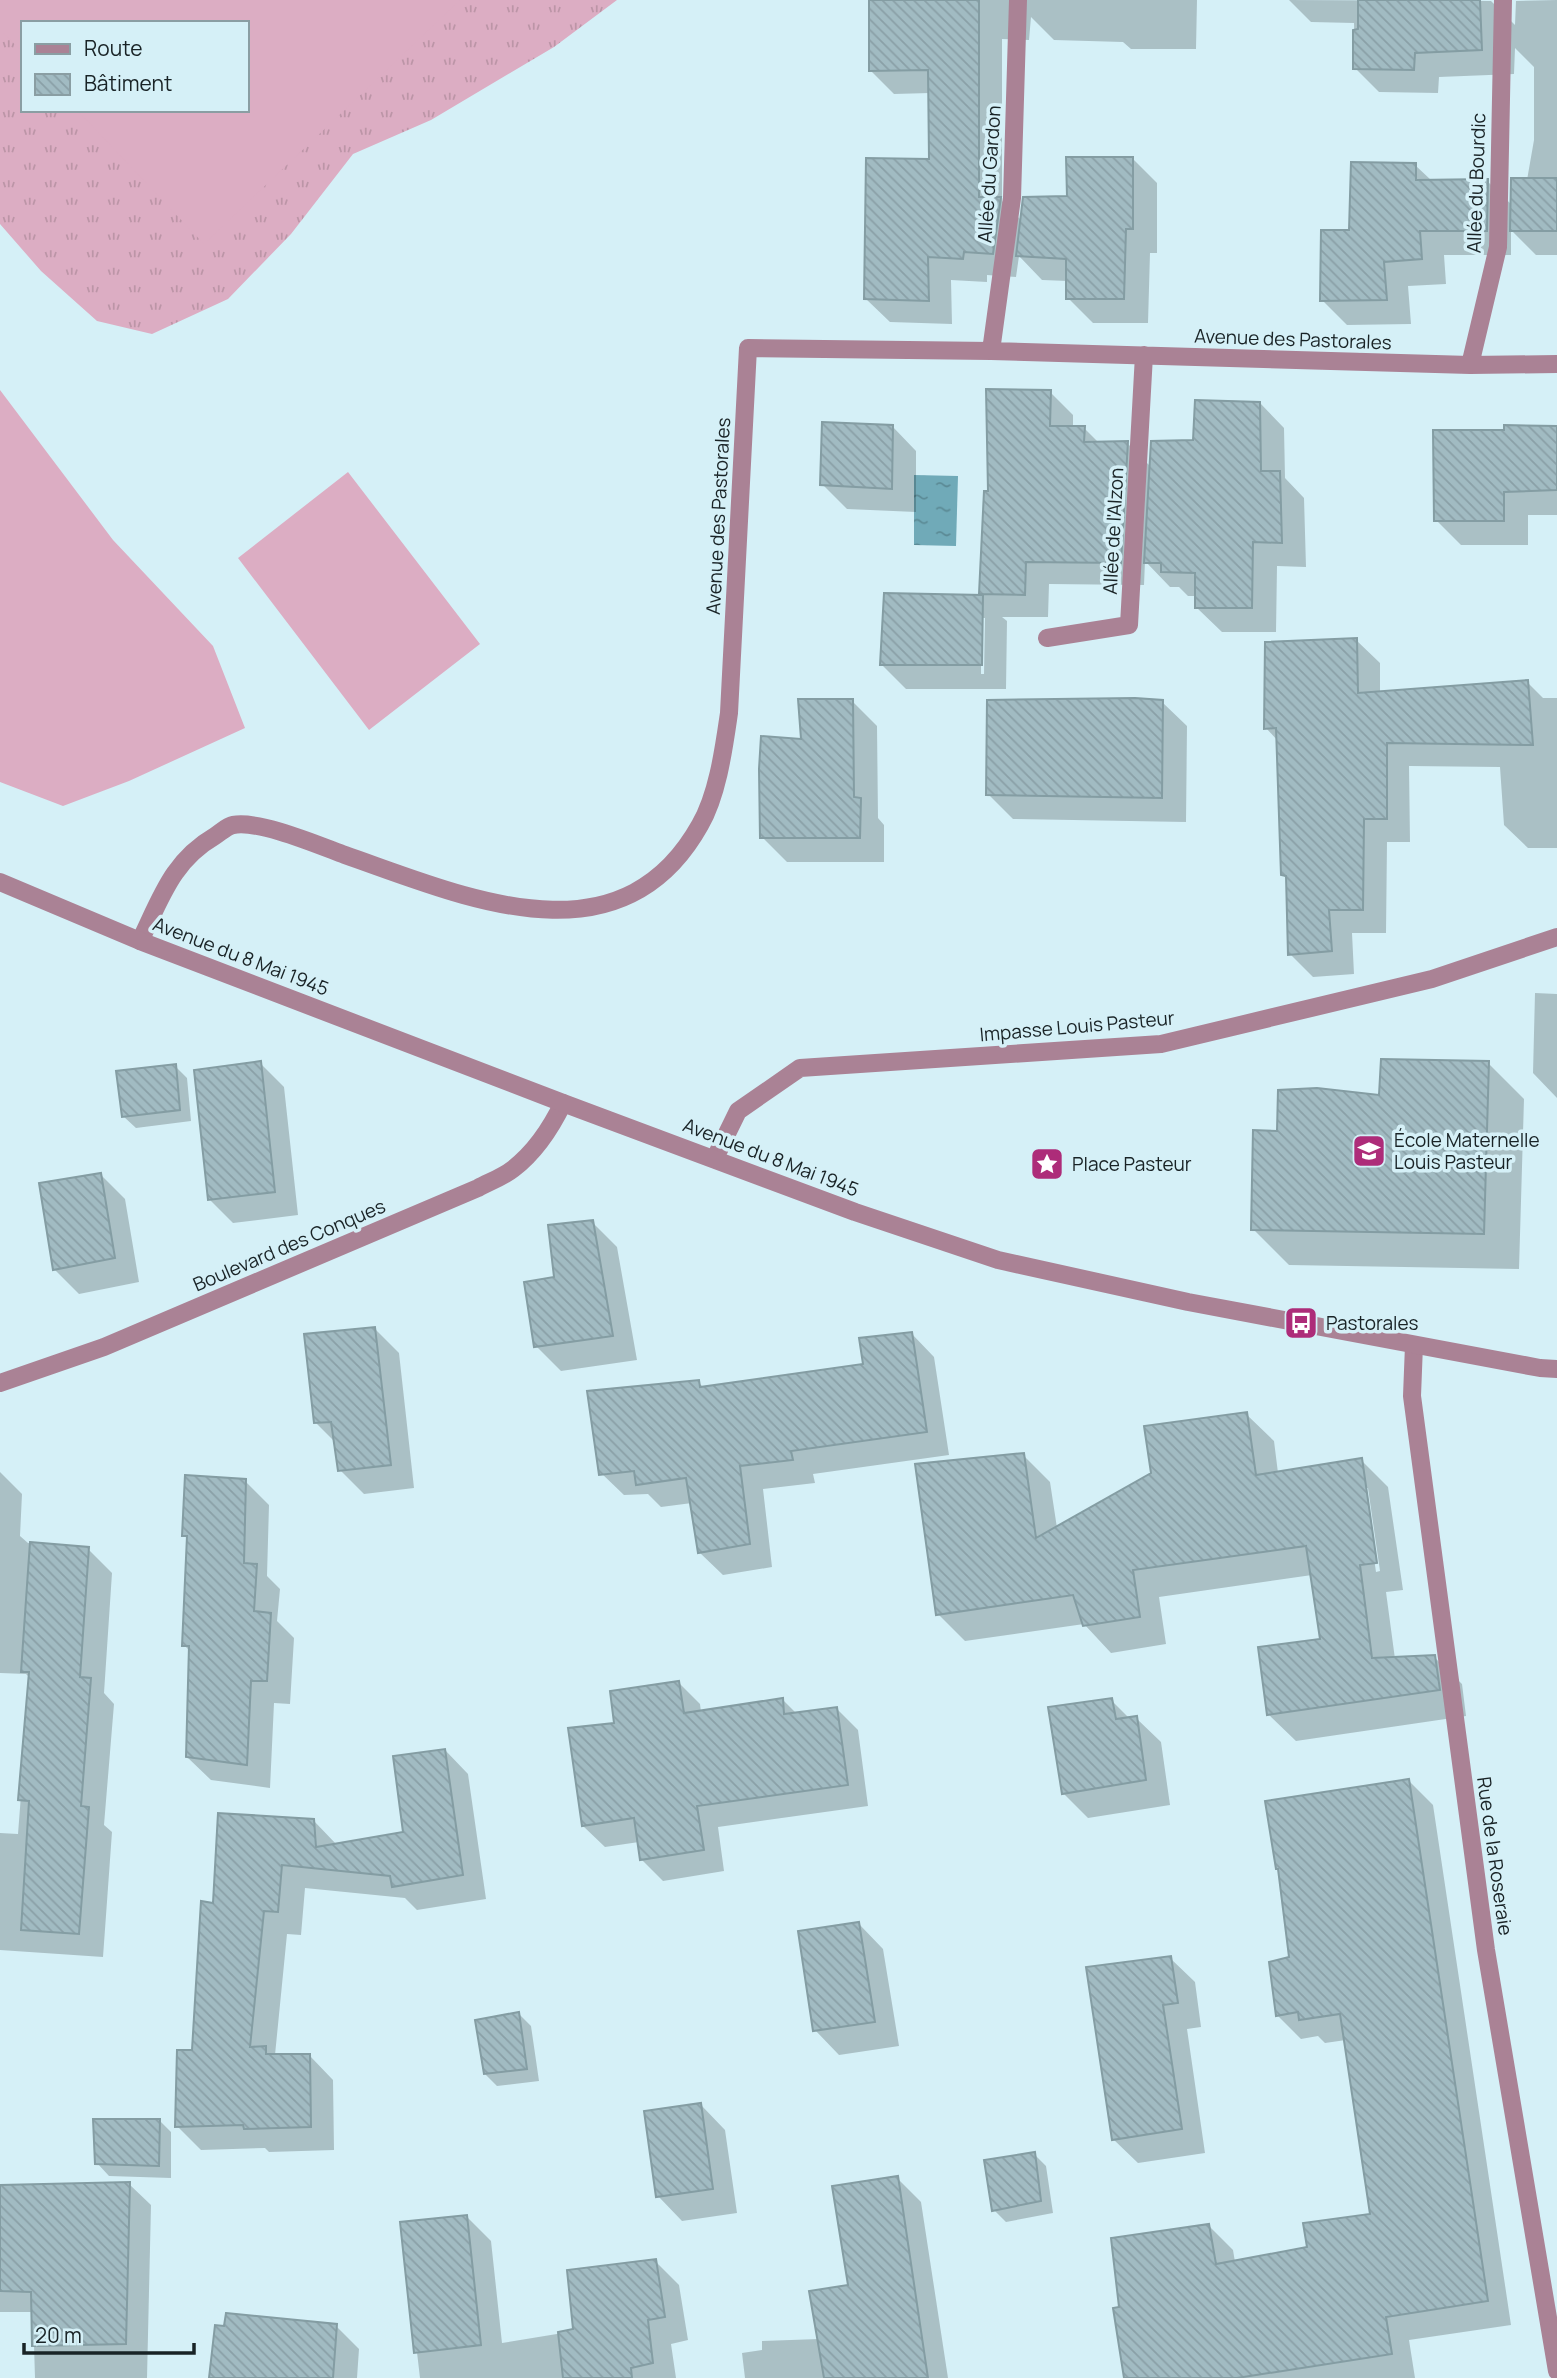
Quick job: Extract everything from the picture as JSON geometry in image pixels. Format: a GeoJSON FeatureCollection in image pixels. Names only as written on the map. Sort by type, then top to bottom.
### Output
{"type":"FeatureCollection","features":[{"type":"Feature","properties":{"kind":"street","name":"Allée du Gardon"},"geometry":{"type":"LineString","coordinates":[[991,351],[1012,198],[1018,0]]}},
{"type":"Feature","properties":{"kind":"street","name":"Allée du Bourdic"},"geometry":{"type":"LineString","coordinates":[[1470,365],[1498,247],[1503,0]]}},
{"type":"Feature","properties":{"kind":"street","name":"Avenue des Pastorales"},"geometry":{"type":"LineString","coordinates":[[140,941],[160,894],[194,848],[233,825],[270,828],[456,894],[508,907],[553,911],[609,903],[640,889],[672,865],[701,824],[721,768],[729,713],[748,348],[991,351],[1470,365],[1557,364]]}},
{"type":"Feature","properties":{"kind":"street","name":"Allée de l'Alzon"},"geometry":{"type":"LineString","coordinates":[[1046,638],[1129,625],[1144,355]]}},
{"type":"Feature","properties":{"kind":"street","name":"Avenue du 8 Mai 1945"},"geometry":{"type":"LineString","coordinates":[[0,882],[140,941],[563,1103],[855,1212],[998,1260],[1188,1302],[1557,1369]]}},
{"type":"Feature","properties":{"kind":"street","name":"Impasse Louis Pasteur"},"geometry":{"type":"LineString","coordinates":[[715,1158],[738,1111],[800,1068],[1161,1044],[1432,979],[1557,937]]}},
{"type":"Feature","properties":{"kind":"street","name":"Boulevard des Conques"},"geometry":{"type":"LineString","coordinates":[[0,1383],[104,1347],[478,1188],[512,1170],[534,1149],[552,1125],[563,1103]]}},
{"type":"Feature","properties":{"kind":"street","name":"Rue de la Roseraie"},"geometry":{"type":"LineString","coordinates":[[1414,1345],[1412,1396],[1486,1950],[1557,2371]]}},
{"type":"Feature","properties":{"kind":"green space"},"geometry":{"type":"Polygon","coordinates":[[[0,0],[617,0],[554,47],[431,120],[353,154],[291,234],[228,299],[152,334],[97,321],[41,271],[0,224],[0,0]]]}},
{"type":"Feature","properties":{"kind":"green space"},"geometry":{"type":"Polygon","coordinates":[[[0,0],[460,0],[204,244],[79,112],[248,112],[248,21],[21,21],[21,51],[0,29],[0,0]]]}},
{"type":"Feature","properties":{"kind":"green space"},"geometry":{"type":"Polygon","coordinates":[[[0,390],[113,540],[213,646],[245,728],[129,781],[63,806],[0,782],[0,390]]]}},
{"type":"Feature","properties":{"kind":"green space"},"geometry":{"type":"Polygon","coordinates":[[[348,472],[480,644],[369,730],[238,558],[348,472]]]}},
{"type":"Feature","properties":{"kind":"water"},"geometry":{"type":"Polygon","coordinates":[[[914,475],[958,476],[956,546],[914,545],[914,475]]]}},
{"type":"Feature","properties":{"kind":"building"},"geometry":{"type":"Polygon","coordinates":[[[869,0],[979,0],[979,197],[1001,197],[993,254],[964,252],[963,259],[928,257],[929,301],[864,299],[866,158],[929,159],[928,70],[869,71],[869,0]]]}},
{"type":"Feature","properties":{"kind":"building"},"geometry":{"type":"Polygon","coordinates":[[[1358,0],[1480,0],[1482,50],[1415,53],[1414,70],[1353,69],[1353,30],[1358,29],[1358,0]]]}},
{"type":"Feature","properties":{"kind":"building"},"geometry":{"type":"Polygon","coordinates":[[[1066,157],[1133,157],[1133,229],[1126,229],[1124,299],[1066,299],[1066,259],[1016,256],[1023,197],[1067,196],[1066,157]]]}},
{"type":"Feature","properties":{"kind":"building"},"geometry":{"type":"Polygon","coordinates":[[[1351,162],[1416,163],[1416,180],[1488,179],[1487,231],[1420,231],[1422,259],[1384,262],[1387,300],[1320,301],[1321,230],[1349,230],[1351,162]]]}},
{"type":"Feature","properties":{"kind":"building"},"geometry":{"type":"Polygon","coordinates":[[[1511,178],[1557,178],[1557,231],[1510,231],[1511,178]]]}},
{"type":"Feature","properties":{"kind":"building"},"geometry":{"type":"Polygon","coordinates":[[[986,389],[1051,390],[1050,426],[1085,426],[1084,442],[1128,441],[1121,563],[1026,562],[1025,595],[979,594],[984,491],[988,491],[986,389]]]}},
{"type":"Feature","properties":{"kind":"building"},"geometry":{"type":"Polygon","coordinates":[[[1195,400],[1260,402],[1261,471],[1280,471],[1282,543],[1253,542],[1252,608],[1195,608],[1195,573],[1161,572],[1161,563],[1144,563],[1151,441],[1193,440],[1195,400]]]}},
{"type":"Feature","properties":{"kind":"building"},"geometry":{"type":"Polygon","coordinates":[[[822,422],[893,425],[892,489],[820,485],[822,422]]]}},
{"type":"Feature","properties":{"kind":"building"},"geometry":{"type":"Polygon","coordinates":[[[1504,425],[1557,426],[1557,490],[1504,492],[1504,521],[1434,521],[1433,430],[1504,430],[1504,425]]]}},
{"type":"Feature","properties":{"kind":"building"},"geometry":{"type":"Polygon","coordinates":[[[884,593],[983,595],[982,665],[880,665],[884,593]]]}},
{"type":"Feature","properties":{"kind":"building"},"geometry":{"type":"Polygon","coordinates":[[[1357,638],[1358,693],[1528,680],[1533,745],[1387,743],[1387,819],[1364,819],[1363,910],[1329,910],[1332,951],[1288,955],[1286,876],[1281,875],[1276,728],[1264,729],[1265,642],[1357,638]]]}},
{"type":"Feature","properties":{"kind":"building"},"geometry":{"type":"Polygon","coordinates":[[[798,699],[853,699],[854,797],[861,798],[860,838],[760,838],[761,736],[801,739],[798,699]]]}},
{"type":"Feature","properties":{"kind":"building"},"geometry":{"type":"Polygon","coordinates":[[[987,700],[1163,700],[1162,798],[986,795],[987,700]]]}},
{"type":"Feature","properties":{"kind":"building"},"geometry":{"type":"Polygon","coordinates":[[[1381,1059],[1489,1061],[1484,1234],[1251,1230],[1253,1130],[1277,1131],[1278,1090],[1317,1088],[1379,1095],[1381,1059]]]}},
{"type":"Feature","properties":{"kind":"building"},"geometry":{"type":"Polygon","coordinates":[[[261,1061],[275,1192],[208,1200],[194,1070],[261,1061]]]}},
{"type":"Feature","properties":{"kind":"building"},"geometry":{"type":"Polygon","coordinates":[[[176,1064],[180,1110],[122,1117],[116,1071],[176,1064]]]}},
{"type":"Feature","properties":{"kind":"building"},"geometry":{"type":"Polygon","coordinates":[[[101,1173],[115,1258],[53,1270],[39,1183],[101,1173]]]}},
{"type":"Feature","properties":{"kind":"building"},"geometry":{"type":"Polygon","coordinates":[[[593,1220],[613,1336],[534,1347],[524,1282],[554,1277],[548,1225],[593,1220]]]}},
{"type":"Feature","properties":{"kind":"building"},"geometry":{"type":"Polygon","coordinates":[[[375,1327],[391,1465],[338,1471],[331,1422],[314,1423],[304,1334],[375,1327]]]}},
{"type":"Feature","properties":{"kind":"building"},"geometry":{"type":"Polygon","coordinates":[[[912,1332],[927,1432],[791,1451],[793,1460],[740,1466],[750,1544],[698,1553],[686,1478],[636,1485],[634,1471],[599,1475],[587,1391],[699,1380],[700,1387],[863,1364],[859,1338],[912,1332]]]}},
{"type":"Feature","properties":{"kind":"building"},"geometry":{"type":"Polygon","coordinates":[[[1247,1412],[1256,1475],[1362,1458],[1377,1563],[1360,1565],[1372,1658],[1435,1655],[1440,1690],[1267,1715],[1258,1647],[1320,1639],[1306,1546],[1133,1570],[1140,1617],[1083,1626],[1073,1595],[936,1615],[915,1464],[1024,1453],[1036,1538],[1151,1473],[1144,1426],[1247,1412]]]}},
{"type":"Feature","properties":{"kind":"building"},"geometry":{"type":"Polygon","coordinates":[[[185,1475],[246,1479],[244,1563],[257,1564],[254,1611],[271,1613],[267,1681],[251,1681],[247,1765],[186,1757],[189,1646],[182,1646],[187,1536],[182,1536],[185,1475]]]}},
{"type":"Feature","properties":{"kind":"building"},"geometry":{"type":"Polygon","coordinates":[[[30,1542],[89,1547],[80,1677],[91,1678],[81,1806],[89,1807],[79,1934],[21,1930],[29,1801],[18,1800],[29,1672],[21,1672],[30,1542]]]}},
{"type":"Feature","properties":{"kind":"building"},"geometry":{"type":"Polygon","coordinates":[[[679,1681],[684,1713],[783,1698],[784,1714],[837,1707],[848,1785],[697,1806],[704,1850],[640,1860],[634,1818],[582,1826],[568,1728],[614,1723],[610,1691],[679,1681]]]}},
{"type":"Feature","properties":{"kind":"building"},"geometry":{"type":"Polygon","coordinates":[[[1112,1698],[1116,1719],[1137,1716],[1146,1780],[1062,1794],[1048,1707],[1112,1698]]]}},
{"type":"Feature","properties":{"kind":"building"},"geometry":{"type":"Polygon","coordinates":[[[445,1749],[463,1875],[392,1887],[390,1876],[282,1865],[278,1912],[264,1911],[250,2047],[266,2046],[266,2054],[310,2054],[311,2127],[175,2127],[177,2050],[192,2050],[201,1901],[213,1903],[218,1813],[314,1819],[316,1847],[403,1832],[393,1756],[445,1749]]]}},
{"type":"Feature","properties":{"kind":"building"},"geometry":{"type":"Polygon","coordinates":[[[1409,1779],[1488,2301],[1386,2317],[1392,2354],[1237,2378],[1124,2378],[1113,2308],[1119,2307],[1111,2238],[1209,2224],[1216,2264],[1307,2247],[1303,2223],[1370,2214],[1340,2014],[1299,2020],[1298,2012],[1276,2016],[1269,1962],[1289,1957],[1278,1869],[1265,1801],[1409,1779]]]}},
{"type":"Feature","properties":{"kind":"building"},"geometry":{"type":"Polygon","coordinates":[[[859,1922],[875,2022],[813,2031],[798,1931],[859,1922]]]}},
{"type":"Feature","properties":{"kind":"building"},"geometry":{"type":"Polygon","coordinates":[[[1171,1956],[1178,2003],[1163,2005],[1182,2129],[1112,2140],[1086,1967],[1171,1956]]]}},
{"type":"Feature","properties":{"kind":"building"},"geometry":{"type":"Polygon","coordinates":[[[519,2012],[527,2069],[484,2074],[475,2020],[519,2012]]]}},
{"type":"Feature","properties":{"kind":"building"},"geometry":{"type":"Polygon","coordinates":[[[701,2103],[713,2189],[656,2197],[644,2111],[701,2103]]]}},
{"type":"Feature","properties":{"kind":"building"},"geometry":{"type":"Polygon","coordinates":[[[93,2119],[160,2119],[159,2166],[95,2164],[93,2119]]]}},
{"type":"Feature","properties":{"kind":"building"},"geometry":{"type":"Polygon","coordinates":[[[1035,2152],[1041,2201],[992,2211],[984,2160],[1035,2152]]]}},
{"type":"Feature","properties":{"kind":"building"},"geometry":{"type":"Polygon","coordinates":[[[898,2176],[928,2378],[824,2378],[809,2291],[848,2285],[832,2186],[898,2176]]]}},
{"type":"Feature","properties":{"kind":"building"},"geometry":{"type":"Polygon","coordinates":[[[130,2182],[126,2344],[32,2346],[31,2292],[0,2291],[0,2185],[130,2182]]]}},
{"type":"Feature","properties":{"kind":"building"},"geometry":{"type":"Polygon","coordinates":[[[467,2215],[481,2345],[414,2353],[400,2222],[467,2215]]]}},
{"type":"Feature","properties":{"kind":"building"},"geometry":{"type":"Polygon","coordinates":[[[656,2259],[665,2317],[648,2320],[653,2363],[631,2368],[632,2378],[563,2378],[558,2332],[573,2329],[567,2270],[656,2259]]]}},
{"type":"Feature","properties":{"kind":"building"},"geometry":{"type":"Polygon","coordinates":[[[226,2313],[337,2324],[333,2378],[209,2378],[215,2325],[224,2326],[226,2313]]]}},
{"type":"Feature","properties":{"kind":"place","name":"École Maternelle Louis Pasteur"},"geometry":{"type":"Point","coordinates":[1369,1151]}},
{"type":"Feature","properties":{"kind":"place","name":"Place Pasteur"},"geometry":{"type":"Point","coordinates":[1047,1164]}},
{"type":"Feature","properties":{"kind":"place","name":"Pastorales"},"geometry":{"type":"Point","coordinates":[1301,1323]}}]}
